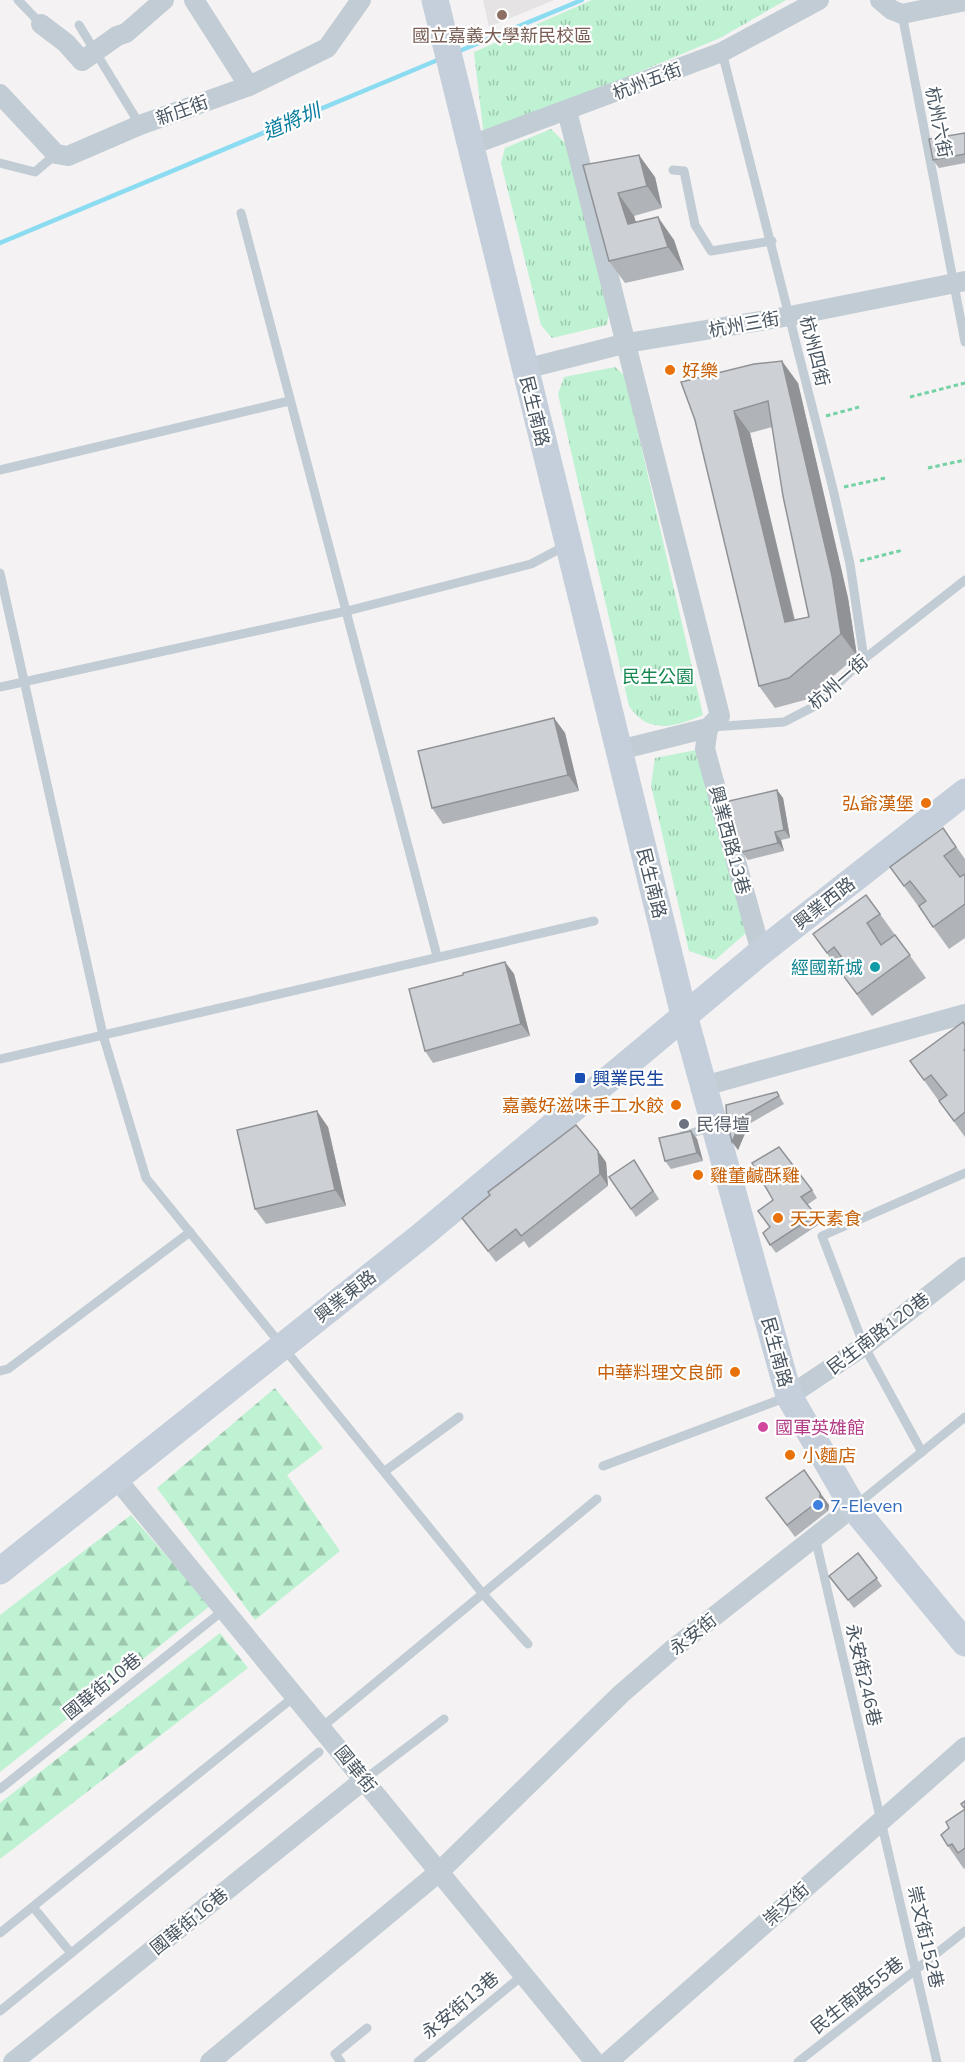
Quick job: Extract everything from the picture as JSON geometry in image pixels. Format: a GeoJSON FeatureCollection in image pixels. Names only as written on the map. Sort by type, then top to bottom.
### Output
{"type":"FeatureCollection","features":[{"type":"Feature","properties":{"kind":"main road","name":"民生南路"},"geometry":{"type":"LineString","coordinates":[[435,0],[684,1016],[789,1396],[853,1507],[965,1643]]}},
{"type":"Feature","properties":{"kind":"main road","name":"興業西路"},"geometry":{"type":"LineString","coordinates":[[684,1016],[761,952],[965,792]]}},
{"type":"Feature","properties":{"kind":"main road","name":"興業東路"},"geometry":{"type":"LineString","coordinates":[[0,1571],[115,1477],[421,1236],[684,1016]]}},
{"type":"Feature","properties":{"kind":"street"},"geometry":{"type":"LineString","coordinates":[[41,24],[66,43],[82,61],[117,36],[126,33],[165,0]]}},
{"type":"Feature","properties":{"kind":"street"},"geometry":{"type":"LineString","coordinates":[[194,0],[249,86]]}},
{"type":"Feature","properties":{"kind":"street","name":"新庄街"},"geometry":{"type":"LineString","coordinates":[[56,154],[68,156],[140,126],[249,86],[327,48],[361,0]]}},
{"type":"Feature","properties":{"kind":"street","name":"杭州五街"},"geometry":{"type":"LineString","coordinates":[[469,146],[722,52],[819,0]]}},
{"type":"Feature","properties":{"kind":"street"},"geometry":{"type":"LineString","coordinates":[[880,0],[892,10],[902,14],[965,1]]}},
{"type":"Feature","properties":{"kind":"street"},"geometry":{"type":"LineString","coordinates":[[1,98],[56,154]]}},
{"type":"Feature","properties":{"kind":"street"},"geometry":{"type":"LineString","coordinates":[[567,111],[627,343]]}},
{"type":"Feature","properties":{"kind":"street","name":"杭州三街"},"geometry":{"type":"LineString","coordinates":[[525,369],[627,343],[790,316],[959,283]]}},
{"type":"Feature","properties":{"kind":"street","name":"興業西路13巷"},"geometry":{"type":"LineString","coordinates":[[627,343],[720,716],[708,728],[705,749],[761,952]]}},
{"type":"Feature","properties":{"kind":"street","name":"杭州一街"},"geometry":{"type":"LineString","coordinates":[[619,750],[708,728]]}},
{"type":"Feature","properties":{"kind":"street"},"geometry":{"type":"LineString","coordinates":[[704,1086],[965,1014]]}},
{"type":"Feature","properties":{"kind":"street","name":"民生南路120巷"},"geometry":{"type":"LineString","coordinates":[[789,1396],[864,1346],[965,1267]]}},
{"type":"Feature","properties":{"kind":"street","name":"國華街"},"geometry":{"type":"LineString","coordinates":[[115,1477],[595,2062]]}},
{"type":"Feature","properties":{"kind":"street","name":"永安街"},"geometry":{"type":"LineString","coordinates":[[210,2062],[439,1872],[621,1694],[674,1648],[853,1507]]}},
{"type":"Feature","properties":{"kind":"street","name":"崇文街"},"geometry":{"type":"LineString","coordinates":[[608,2062],[965,1747]]}},
{"type":"Feature","properties":{"kind":"street","name":"國華街16巷"},"geometry":{"type":"LineString","coordinates":[[13,2062],[364,1779]]}},
{"type":"Feature","properties":{"kind":"lane"},"geometry":{"type":"LineString","coordinates":[[18,0],[41,24]]}},
{"type":"Feature","properties":{"kind":"lane","name":"杭州六街"},"geometry":{"type":"LineString","coordinates":[[902,14],[959,283],[965,342]]}},
{"type":"Feature","properties":{"kind":"lane"},"geometry":{"type":"LineString","coordinates":[[79,26],[140,126]]}},
{"type":"Feature","properties":{"kind":"lane","name":"杭州四街"},"geometry":{"type":"LineString","coordinates":[[722,52],[772,240],[833,489],[850,564],[864,659]]}},
{"type":"Feature","properties":{"kind":"lane"},"geometry":{"type":"LineString","coordinates":[[0,163],[34,172],[56,154]]}},
{"type":"Feature","properties":{"kind":"lane"},"geometry":{"type":"LineString","coordinates":[[673,170],[684,171],[695,225],[711,251],[772,240]]}},
{"type":"Feature","properties":{"kind":"lane"},"geometry":{"type":"LineString","coordinates":[[241,213],[437,956]]}},
{"type":"Feature","properties":{"kind":"lane"},"geometry":{"type":"LineString","coordinates":[[0,470],[290,401]]}},
{"type":"Feature","properties":{"kind":"lane"},"geometry":{"type":"LineString","coordinates":[[0,687],[347,611],[531,564],[567,545]]}},
{"type":"Feature","properties":{"kind":"lane"},"geometry":{"type":"LineString","coordinates":[[0,573],[103,1035],[146,1178],[483,1594],[528,1644]]}},
{"type":"Feature","properties":{"kind":"lane","name":"杭州一街"},"geometry":{"type":"LineString","coordinates":[[708,728],[784,722],[813,707],[864,659],[965,580]]}},
{"type":"Feature","properties":{"kind":"lane"},"geometry":{"type":"LineString","coordinates":[[0,1059],[594,921]]}},
{"type":"Feature","properties":{"kind":"lane"},"geometry":{"type":"LineString","coordinates":[[671,1139],[715,1127]]}},
{"type":"Feature","properties":{"kind":"lane"},"geometry":{"type":"LineString","coordinates":[[922,1452],[864,1346],[822,1236],[965,1173]]}},
{"type":"Feature","properties":{"kind":"lane"},"geometry":{"type":"LineString","coordinates":[[0,1371],[8,1369],[190,1232]]}},
{"type":"Feature","properties":{"kind":"lane"},"geometry":{"type":"LineString","coordinates":[[603,1466],[789,1396]]}},
{"type":"Feature","properties":{"kind":"lane"},"geometry":{"type":"LineString","coordinates":[[385,1472],[459,1417]]}},
{"type":"Feature","properties":{"kind":"lane","name":"永安街"},"geometry":{"type":"LineString","coordinates":[[853,1507],[965,1417]]}},
{"type":"Feature","properties":{"kind":"lane"},"geometry":{"type":"LineString","coordinates":[[322,1727],[597,1498]]}},
{"type":"Feature","properties":{"kind":"lane","name":"永安街246巷"},"geometry":{"type":"LineString","coordinates":[[815,1537],[882,1820]]}},
{"type":"Feature","properties":{"kind":"lane","name":"國華街10巷"},"geometry":{"type":"LineString","coordinates":[[0,1789],[225,1609]]}},
{"type":"Feature","properties":{"kind":"lane"},"geometry":{"type":"LineString","coordinates":[[0,1933],[296,1695]]}},
{"type":"Feature","properties":{"kind":"lane"},"geometry":{"type":"LineString","coordinates":[[364,1779],[444,1719]]}},
{"type":"Feature","properties":{"kind":"lane"},"geometry":{"type":"LineString","coordinates":[[0,2011],[319,1752]]}},
{"type":"Feature","properties":{"kind":"lane","name":"崇文街152巷"},"geometry":{"type":"LineString","coordinates":[[882,1820],[937,2062]]}},
{"type":"Feature","properties":{"kind":"lane"},"geometry":{"type":"LineString","coordinates":[[33,1907],[71,1953]]}},
{"type":"Feature","properties":{"kind":"lane","name":"民生南路55巷"},"geometry":{"type":"LineString","coordinates":[[798,2062],[965,1931]]}},
{"type":"Feature","properties":{"kind":"lane","name":"永安街13巷"},"geometry":{"type":"LineString","coordinates":[[418,2062],[524,1974]]}},
{"type":"Feature","properties":{"kind":"lane"},"geometry":{"type":"LineString","coordinates":[[341,2062],[335,2054],[368,2028]]}},
{"type":"Feature","properties":{"kind":"path"},"geometry":{"type":"LineString","coordinates":[[910,397],[965,383]]}},
{"type":"Feature","properties":{"kind":"path"},"geometry":{"type":"LineString","coordinates":[[815,420],[858,407]]}},
{"type":"Feature","properties":{"kind":"path"},"geometry":{"type":"LineString","coordinates":[[928,468],[965,460]]}},
{"type":"Feature","properties":{"kind":"path"},"geometry":{"type":"LineString","coordinates":[[833,489],[885,478]]}},
{"type":"Feature","properties":{"kind":"path"},"geometry":{"type":"LineString","coordinates":[[850,564],[903,550]]}},
{"type":"Feature","properties":{"kind":"shaded area","name":"國立嘉義大學新民校區"},"geometry":{"type":"Polygon","coordinates":[[[483,0],[554,0],[489,27],[483,0]]]}},
{"type":"Feature","properties":{"kind":"green space"},"geometry":{"type":"Polygon","coordinates":[[[592,0],[786,0],[720,38],[484,137],[474,52],[592,0]]]}},
{"type":"Feature","properties":{"kind":"green space"},"geometry":{"type":"Polygon","coordinates":[[[551,129],[567,145],[609,311],[607,325],[552,338],[541,325],[501,163],[505,148],[551,129]]]}},
{"type":"Feature","properties":{"kind":"green space","name":"民生公園"},"geometry":{"type":"Polygon","coordinates":[[[615,367],[625,376],[703,715],[672,725],[653,725],[636,715],[629,706],[558,394],[564,377],[615,367]]]}},
{"type":"Feature","properties":{"kind":"green space"},"geometry":{"type":"Polygon","coordinates":[[[696,750],[746,933],[715,960],[689,951],[651,785],[655,758],[696,750]]]}},
{"type":"Feature","properties":{"kind":"green space"},"geometry":{"type":"Polygon","coordinates":[[[275,1388],[323,1448],[287,1475],[340,1551],[255,1620],[157,1488],[275,1388]]]}},
{"type":"Feature","properties":{"kind":"green space"},"geometry":{"type":"Polygon","coordinates":[[[131,1515],[210,1606],[0,1772],[0,1615],[131,1515]]]}},
{"type":"Feature","properties":{"kind":"green space"},"geometry":{"type":"Polygon","coordinates":[[[220,1633],[248,1668],[0,1859],[0,1803],[220,1633]]]}},
{"type":"Feature","properties":{"kind":"building"},"geometry":{"type":"Polygon","coordinates":[[[965,133],[965,154],[933,160],[929,139],[965,133]]]}},
{"type":"Feature","properties":{"kind":"building"},"geometry":{"type":"Polygon","coordinates":[[[639,155],[647,186],[618,193],[628,224],[658,217],[668,247],[609,261],[583,165],[639,155]]]}},
{"type":"Feature","properties":{"kind":"building"},"geometry":{"type":"Polygon","coordinates":[[[782,361],[832,576],[841,634],[789,678],[759,686],[695,420],[681,382],[754,364],[782,361]],[[768,401],[734,411],[785,622],[809,617],[783,496],[768,401]]]}},
{"type":"Feature","properties":{"kind":"building"},"geometry":{"type":"Polygon","coordinates":[[[554,718],[568,775],[432,808],[418,751],[554,718]]]}},
{"type":"Feature","properties":{"kind":"building"},"geometry":{"type":"Polygon","coordinates":[[[777,790],[784,830],[775,832],[778,843],[742,852],[729,801],[777,790]]]}},
{"type":"Feature","properties":{"kind":"building"},"geometry":{"type":"Polygon","coordinates":[[[943,828],[956,847],[944,856],[960,877],[965,874],[965,904],[933,927],[919,906],[926,901],[910,881],[904,886],[890,867],[943,828]]]}},
{"type":"Feature","properties":{"kind":"building"},"geometry":{"type":"Polygon","coordinates":[[[866,895],[880,914],[867,923],[881,945],[895,935],[910,955],[857,994],[842,974],[850,968],[834,947],[827,953],[813,934],[866,895]]]}},
{"type":"Feature","properties":{"kind":"building"},"geometry":{"type":"Polygon","coordinates":[[[505,962],[521,1024],[425,1051],[409,989],[505,962]]]}},
{"type":"Feature","properties":{"kind":"building"},"geometry":{"type":"Polygon","coordinates":[[[963,1022],[965,1025],[965,1112],[954,1121],[939,1101],[947,1095],[931,1075],[924,1080],[910,1061],[963,1022]]]}},
{"type":"Feature","properties":{"kind":"building"},"geometry":{"type":"Polygon","coordinates":[[[777,1092],[779,1096],[743,1116],[732,1142],[726,1105],[777,1092]]]}},
{"type":"Feature","properties":{"kind":"building"},"geometry":{"type":"Polygon","coordinates":[[[317,1111],[335,1190],[255,1209],[237,1130],[317,1111]]]}},
{"type":"Feature","properties":{"kind":"building"},"geometry":{"type":"Polygon","coordinates":[[[576,1125],[598,1151],[600,1174],[521,1236],[516,1229],[488,1251],[462,1218],[490,1195],[488,1192],[576,1125]]]}},
{"type":"Feature","properties":{"kind":"building"},"geometry":{"type":"Polygon","coordinates":[[[691,1131],[697,1153],[665,1161],[659,1138],[691,1131]]]}},
{"type":"Feature","properties":{"kind":"building"},"geometry":{"type":"Polygon","coordinates":[[[779,1147],[812,1190],[801,1197],[816,1215],[770,1245],[763,1233],[770,1227],[758,1211],[773,1200],[752,1163],[779,1147]]]}},
{"type":"Feature","properties":{"kind":"building"},"geometry":{"type":"Polygon","coordinates":[[[634,1160],[653,1191],[631,1209],[609,1177],[634,1160]]]}},
{"type":"Feature","properties":{"kind":"building"},"geometry":{"type":"Polygon","coordinates":[[[804,1470],[820,1493],[820,1500],[787,1525],[766,1498],[804,1470]]]}},
{"type":"Feature","properties":{"kind":"building"},"geometry":{"type":"Polygon","coordinates":[[[858,1553],[877,1578],[848,1600],[829,1576],[858,1553]]]}},
{"type":"Feature","properties":{"kind":"building"},"geometry":{"type":"Polygon","coordinates":[[[965,1809],[965,1848],[958,1853],[952,1844],[948,1846],[941,1835],[949,1828],[946,1822],[965,1809]]]}},
{"type":"Feature","properties":{"kind":"waterway","name":"道將圳"},"geometry":{"type":"LineString","coordinates":[[457,52],[582,0]]}},
{"type":"Feature","properties":{"kind":"waterway","name":"道將圳"},"geometry":{"type":"LineString","coordinates":[[0,243],[440,59]]}},
{"type":"Feature","properties":{"kind":"place","name":"國立嘉義大學新民校區"},"geometry":{"type":"Point","coordinates":[502,15]}},
{"type":"Feature","properties":{"kind":"place","name":"好樂"},"geometry":{"type":"Point","coordinates":[670,370]}},
{"type":"Feature","properties":{"kind":"place","name":"弘爺漢堡"},"geometry":{"type":"Point","coordinates":[926,803]}},
{"type":"Feature","properties":{"kind":"place","name":"經國新城"},"geometry":{"type":"Point","coordinates":[875,967]}},
{"type":"Feature","properties":{"kind":"place","name":"興業民生"},"geometry":{"type":"Point","coordinates":[580,1078]}},
{"type":"Feature","properties":{"kind":"place","name":"嘉義好滋味手工水餃"},"geometry":{"type":"Point","coordinates":[676,1105]}},
{"type":"Feature","properties":{"kind":"place","name":"民得壇"},"geometry":{"type":"Point","coordinates":[684,1124]}},
{"type":"Feature","properties":{"kind":"place","name":"雞董鹹酥雞"},"geometry":{"type":"Point","coordinates":[698,1175]}},
{"type":"Feature","properties":{"kind":"place","name":"天天素食"},"geometry":{"type":"Point","coordinates":[778,1218]}},
{"type":"Feature","properties":{"kind":"place","name":"中華料理文良師"},"geometry":{"type":"Point","coordinates":[735,1372]}},
{"type":"Feature","properties":{"kind":"place","name":"國軍英雄館"},"geometry":{"type":"Point","coordinates":[763,1427]}},
{"type":"Feature","properties":{"kind":"place","name":"小麵店"},"geometry":{"type":"Point","coordinates":[790,1455]}},
{"type":"Feature","properties":{"kind":"place","name":"7-Eleven"},"geometry":{"type":"Point","coordinates":[818,1505]}}]}
